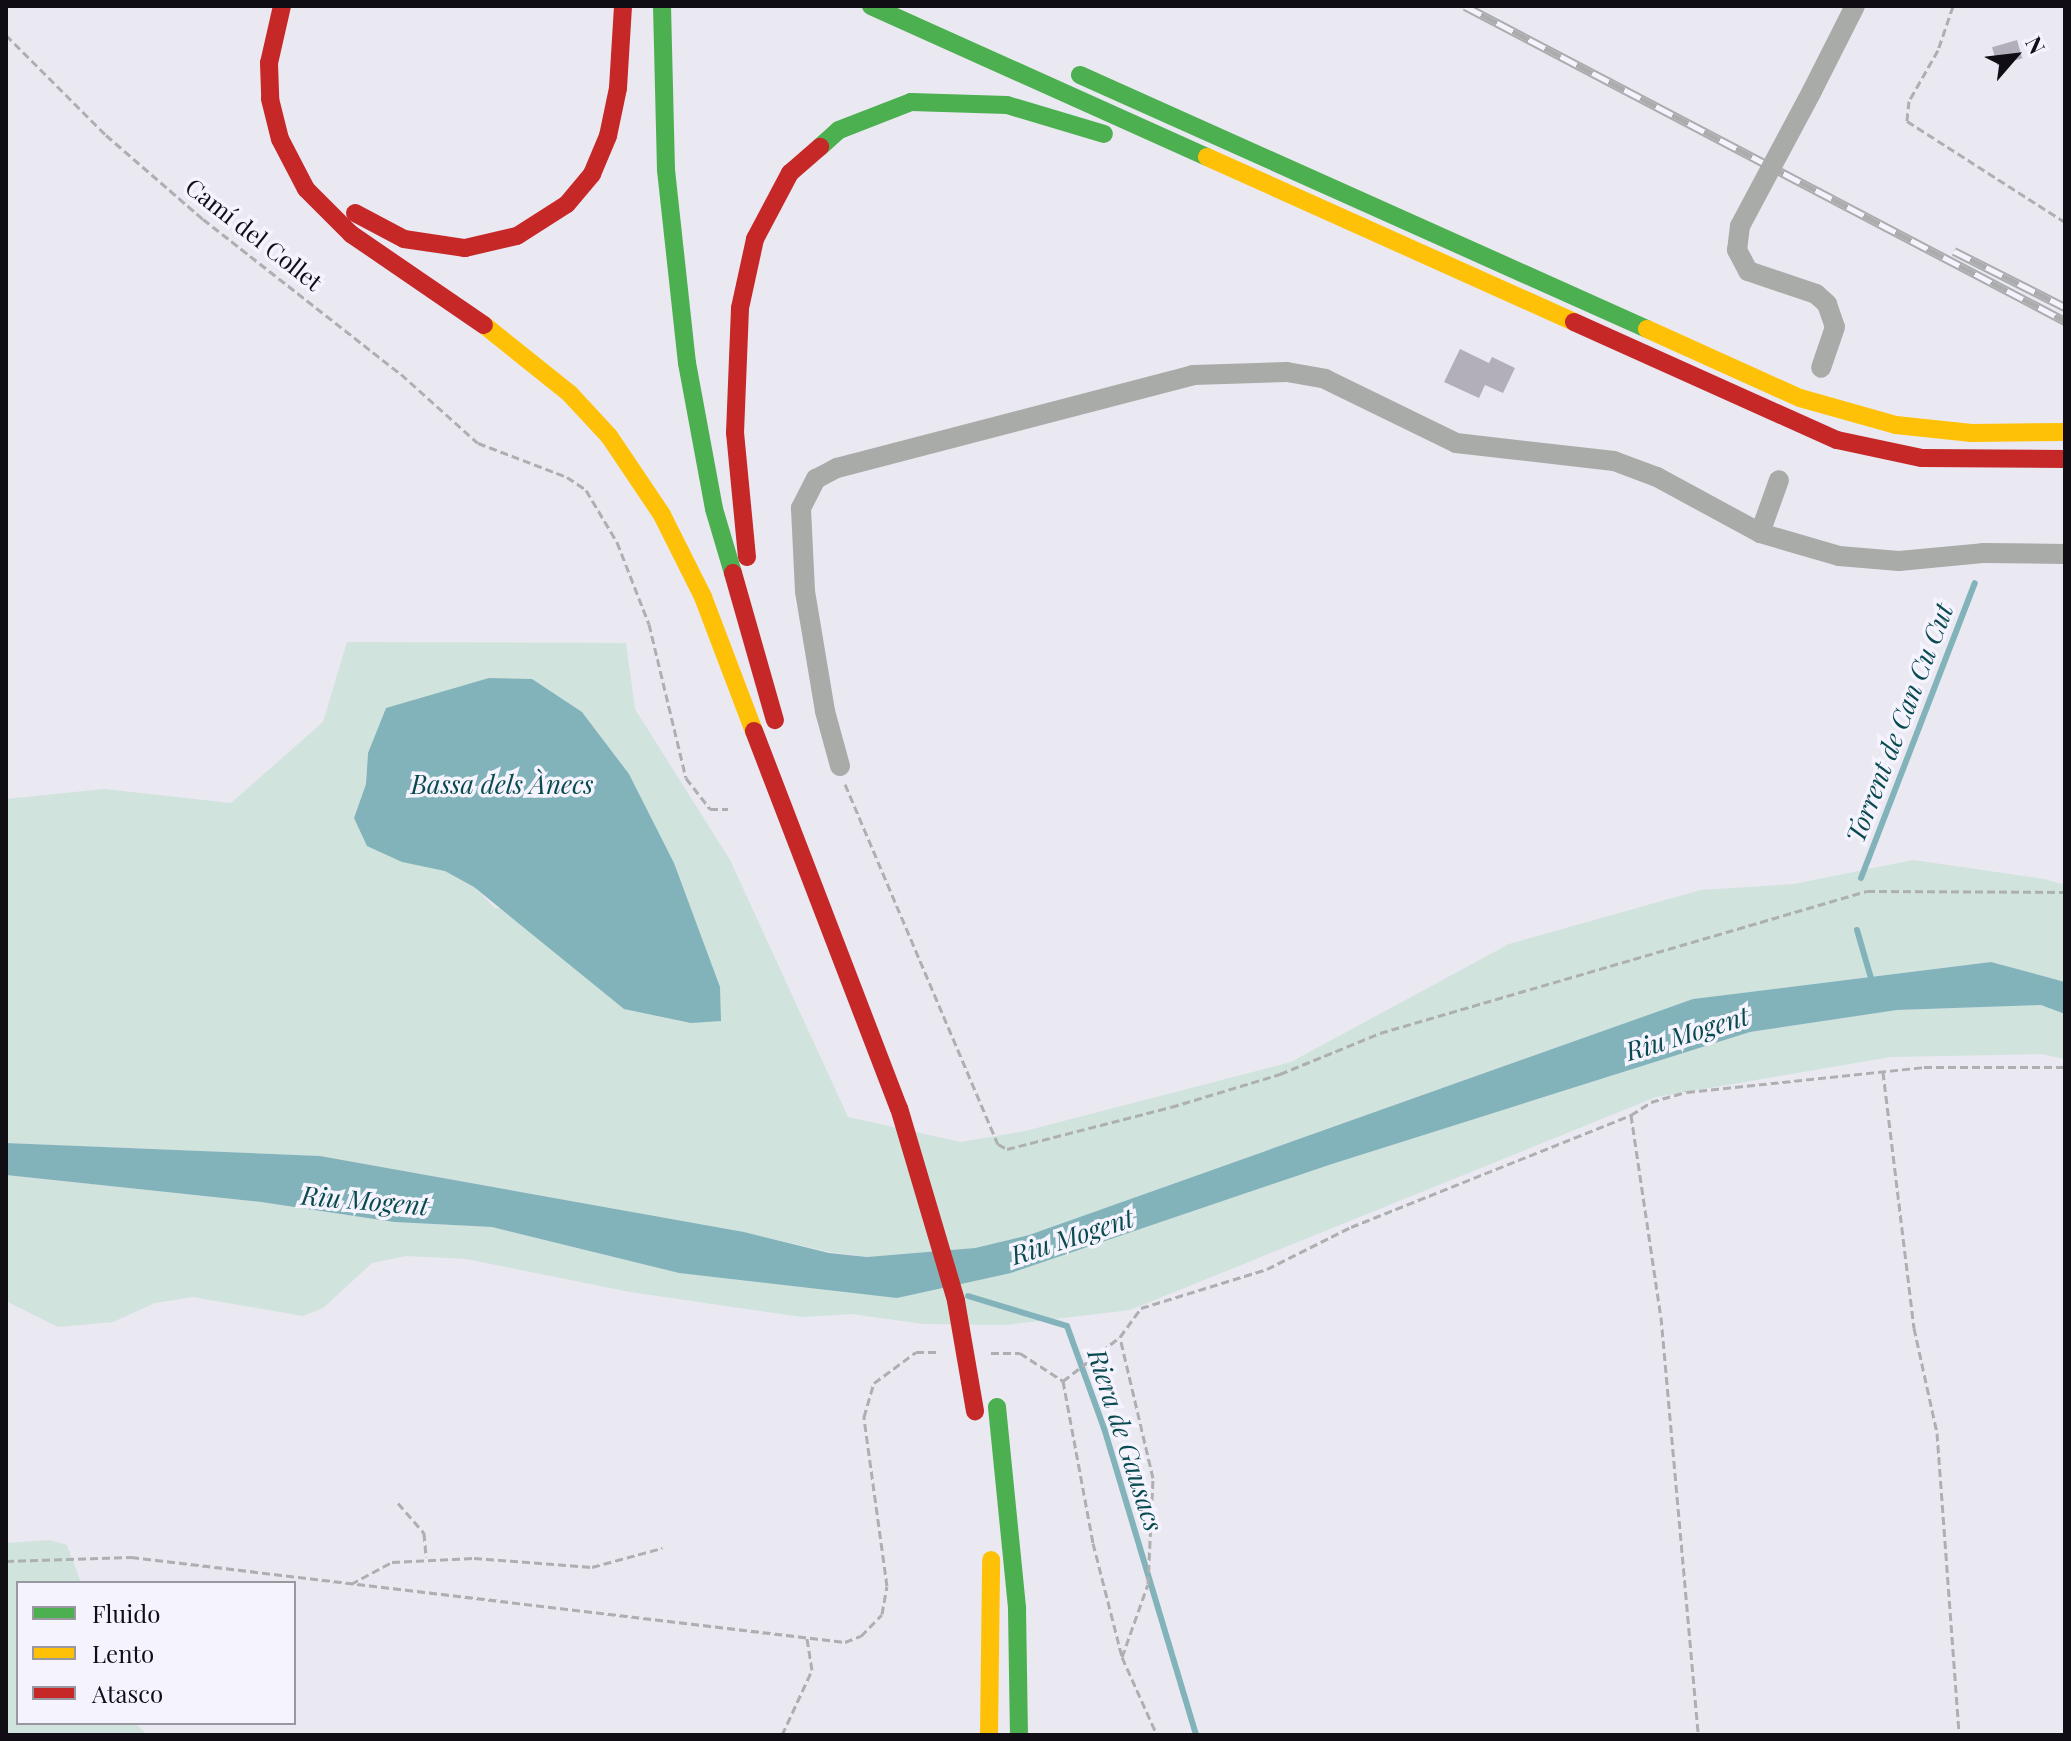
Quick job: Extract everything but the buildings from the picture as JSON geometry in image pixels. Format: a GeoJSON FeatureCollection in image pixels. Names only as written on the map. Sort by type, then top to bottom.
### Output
{"type":"FeatureCollection","features":[{"type":"Feature","properties":{"kind":"highway"},"geometry":{"type":"LineString","coordinates":[[282,6],[269,63],[270,99],[280,139],[300,181],[329,217],[496,333],[570,394],[609,436],[681,550],[899,1108],[956,1301],[978,1427],[990,1532],[993,1653],[989,1735]]}},
{"type":"Feature","properties":{"kind":"highway"},"geometry":{"type":"LineString","coordinates":[[301,10],[290,47],[288,84],[295,127],[317,172],[346,205],[386,232],[465,248],[503,242],[536,227],[567,204],[592,174],[614,115],[623,6]]}},
{"type":"Feature","properties":{"kind":"highway"},"geometry":{"type":"LineString","coordinates":[[643,6],[648,192]]}},
{"type":"Feature","properties":{"kind":"highway"},"geometry":{"type":"LineString","coordinates":[[662,6],[666,170],[689,376],[739,610],[782,733],[751,588],[736,471],[734,398],[738,322],[750,258],[780,186],[803,158],[839,130],[890,107],[924,101],[1007,105],[1155,153],[1191,154]]}},
{"type":"Feature","properties":{"kind":"highway"},"geometry":{"type":"LineString","coordinates":[[871,6],[1191,154],[1837,440],[1922,458],[2065,459]]}},
{"type":"Feature","properties":{"kind":"highway"},"geometry":{"type":"LineString","coordinates":[[1066,69],[1800,398],[1896,425],[1972,433],[2065,432]]}},
{"type":"Feature","properties":{"kind":"highway"},"geometry":{"type":"LineString","coordinates":[[666,356],[669,380]]}},
{"type":"Feature","properties":{"kind":"highway"},"geometry":{"type":"LineString","coordinates":[[686,467],[707,558],[768,767]]}},
{"type":"Feature","properties":{"kind":"highway"},"geometry":{"type":"LineString","coordinates":[[967,1267],[978,1313]]}},
{"type":"Feature","properties":{"kind":"highway"},"geometry":{"type":"LineString","coordinates":[[996,1399],[1016,1595],[1022,1735]]}},
{"type":"Feature","properties":{"kind":"highway"},"geometry":{"type":"LineString","coordinates":[[975,1735],[993,1653]]}},
{"type":"Feature","properties":{"kind":"street"},"geometry":{"type":"LineString","coordinates":[[1821,368],[1835,327],[1827,304],[1816,294],[1748,271],[1737,250],[1740,226],[1855,6]]}},
{"type":"Feature","properties":{"kind":"street"},"geometry":{"type":"LineString","coordinates":[[840,766],[825,711],[805,591],[801,508],[816,479],[837,468],[1154,383],[1243,371],[1325,379],[1417,427],[1474,448],[1614,461],[1657,477],[1760,533],[1839,556],[1899,561],[1983,553],[2065,554]]}},
{"type":"Feature","properties":{"kind":"street"},"geometry":{"type":"LineString","coordinates":[[1760,533],[1779,480]]}},
{"type":"Feature","properties":{"kind":"path"},"geometry":{"type":"LineString","coordinates":[[1953,6],[1938,50],[1909,101],[1907,121],[2065,222]]}},
{"type":"Feature","properties":{"kind":"path","name":"Camí del Collet"},"geometry":{"type":"LineString","coordinates":[[6,35],[106,135],[193,210],[358,338],[489,449],[576,482],[599,506],[649,624],[686,778],[710,809],[728,809]]}},
{"type":"Feature","properties":{"kind":"path"},"geometry":{"type":"LineString","coordinates":[[840,766],[992,1130],[1007,1149],[1171,1107],[1280,1074],[1380,1033],[1867,891],[2065,892]]}},
{"type":"Feature","properties":{"kind":"path"},"geometry":{"type":"LineString","coordinates":[[1063,1381],[1120,1337],[1141,1308],[1267,1269],[1351,1227],[1631,1115],[1651,1102],[1687,1092],[1883,1070],[2065,1067]]}},
{"type":"Feature","properties":{"kind":"path"},"geometry":{"type":"LineString","coordinates":[[1883,1070],[1914,1328],[1937,1433],[1959,1735]]}},
{"type":"Feature","properties":{"kind":"path"},"geometry":{"type":"LineString","coordinates":[[1631,1115],[1661,1317],[1698,1735]]}},
{"type":"Feature","properties":{"kind":"path"},"geometry":{"type":"LineString","coordinates":[[1120,1337],[1153,1478],[1148,1584],[1122,1657]]}},
{"type":"Feature","properties":{"kind":"path"},"geometry":{"type":"LineString","coordinates":[[6,1561],[131,1557],[845,1642],[861,1636],[882,1614],[887,1586],[864,1417],[874,1383],[916,1352]]}},
{"type":"Feature","properties":{"kind":"path"},"geometry":{"type":"LineString","coordinates":[[1020,1353],[1063,1381],[1093,1543],[1122,1657],[1157,1735]]}},
{"type":"Feature","properties":{"kind":"path"},"geometry":{"type":"LineString","coordinates":[[398,1503],[424,1533],[426,1559]]}},
{"type":"Feature","properties":{"kind":"path"},"geometry":{"type":"LineString","coordinates":[[350,1584],[392,1562],[426,1559],[592,1567],[662,1548]]}},
{"type":"Feature","properties":{"kind":"path"},"geometry":{"type":"LineString","coordinates":[[782,1735],[812,1670],[807,1637]]}},
{"type":"Feature","properties":{"kind":"shaded area"},"geometry":{"type":"Polygon","coordinates":[[[347,642],[626,643],[635,709],[730,860],[848,1117],[960,1142],[1025,1131],[1291,1062],[1509,944],[1701,890],[1794,884],[1913,860],[2044,879],[2065,885],[2065,982],[1991,962],[1693,999],[1029,1235],[975,1248],[867,1257],[320,1156],[6,1143],[6,799],[104,789],[231,803],[323,722],[347,642]],[[434,696],[386,708],[368,753],[366,784],[354,818],[474,887],[495,908],[694,926],[674,863],[629,774],[582,712],[434,696]]]}},
{"type":"Feature","properties":{"kind":"shaded area"},"geometry":{"type":"Polygon","coordinates":[[[2041,1005],[2065,1014],[2065,1059],[2041,1054],[1891,1057],[1656,1097],[1130,1310],[1006,1325],[924,1324],[851,1314],[802,1317],[630,1292],[466,1259],[406,1256],[372,1263],[323,1308],[303,1316],[193,1297],[155,1303],[113,1322],[58,1327],[6,1301],[6,1175],[261,1202],[394,1222],[492,1227],[679,1273],[1011,1273],[1332,1164],[1750,1032],[1897,1010],[2041,1005]]]}},
{"type":"Feature","properties":{"kind":"shaded area"},"geometry":{"type":"Polygon","coordinates":[[[50,1540],[67,1545],[80,1581],[16,1581],[16,1725],[137,1725],[147,1735],[6,1735],[6,1543],[50,1540]]]}},
{"type":"Feature","properties":{"kind":"water","name":"Bassa dels Ànecs"},"geometry":{"type":"Polygon","coordinates":[[[489,678],[532,679],[582,712],[629,774],[674,863],[720,987],[721,1021],[691,1023],[624,1009],[474,887],[445,871],[402,862],[367,846],[354,818],[366,784],[368,753],[386,708],[489,678]]]}},
{"type":"Feature","properties":{"kind":"water","name":"Riu Mogent"},"geometry":{"type":"Polygon","coordinates":[[[1991,962],[2065,982],[2065,1014],[2041,1005],[1897,1010],[1750,1032],[1332,1164],[1011,1273],[897,1298],[679,1273],[492,1227],[394,1222],[261,1202],[6,1175],[6,1143],[320,1156],[744,1232],[829,1253],[867,1257],[975,1248],[1029,1235],[1693,999],[1991,962]]]}},
{"type":"Feature","properties":{"kind":"waterway","name":"Torrent de Can Cu Cut"},"geometry":{"type":"LineString","coordinates":[[1861,878],[1975,583]]}},
{"type":"Feature","properties":{"kind":"waterway","name":"Torrent de Can Cu Cut"},"geometry":{"type":"LineString","coordinates":[[1857,930],[1873,985]]}},
{"type":"Feature","properties":{"kind":"waterway","name":"Riera de Gausacs"},"geometry":{"type":"LineString","coordinates":[[968,1296],[1067,1326],[1104,1428],[1196,1735]]}},
{"type":"Feature","properties":{"kind":"railway"},"geometry":{"type":"LineString","coordinates":[[1465,6],[2065,321]]}},
{"type":"Feature","properties":{"kind":"railway"},"geometry":{"type":"LineString","coordinates":[[1954,251],[2065,307]]}},
{"type":"Feature","properties":{"kind":"traffic: fast"},"geometry":{"type":"LineString","coordinates":[[662,6],[666,170],[687,363],[714,509],[733,573]]}},
{"type":"Feature","properties":{"kind":"traffic: fast"},"geometry":{"type":"LineString","coordinates":[[871,6],[1207,157]]}},
{"type":"Feature","properties":{"kind":"traffic: fast"},"geometry":{"type":"LineString","coordinates":[[1080,75],[1647,329]]}},
{"type":"Feature","properties":{"kind":"traffic: fast"},"geometry":{"type":"LineString","coordinates":[[820,147],[839,130],[911,102],[1007,105],[1104,134]]}},
{"type":"Feature","properties":{"kind":"traffic: fast"},"geometry":{"type":"LineString","coordinates":[[997,1407],[1017,1609],[1019,1735]]}},
{"type":"Feature","properties":{"kind":"traffic: slow"},"geometry":{"type":"LineString","coordinates":[[1207,157],[1574,322]]}},
{"type":"Feature","properties":{"kind":"traffic: slow"},"geometry":{"type":"LineString","coordinates":[[484,325],[570,394],[609,436],[662,515],[703,597],[754,731]]}},
{"type":"Feature","properties":{"kind":"traffic: slow"},"geometry":{"type":"LineString","coordinates":[[1647,329],[1800,398],[1896,425],[1972,433],[2065,432]]}},
{"type":"Feature","properties":{"kind":"traffic: slow"},"geometry":{"type":"LineString","coordinates":[[989,1735],[991,1560]]}},
{"type":"Feature","properties":{"kind":"traffic: jam"},"geometry":{"type":"LineString","coordinates":[[282,6],[269,63],[270,99],[280,139],[306,189],[351,234],[484,325]]}},
{"type":"Feature","properties":{"kind":"traffic: jam"},"geometry":{"type":"LineString","coordinates":[[355,213],[404,239],[465,248],[517,236],[567,204],[592,174],[608,136],[618,88],[623,6]]}},
{"type":"Feature","properties":{"kind":"traffic: jam"},"geometry":{"type":"LineString","coordinates":[[747,557],[735,433],[740,308],[755,239],[790,173],[820,147]]}},
{"type":"Feature","properties":{"kind":"traffic: jam"},"geometry":{"type":"LineString","coordinates":[[1574,322],[1837,440],[1922,458],[2065,459]]}},
{"type":"Feature","properties":{"kind":"traffic: jam"},"geometry":{"type":"LineString","coordinates":[[733,573],[775,720]]}},
{"type":"Feature","properties":{"kind":"traffic: jam"},"geometry":{"type":"LineString","coordinates":[[754,731],[899,1108]]}},
{"type":"Feature","properties":{"kind":"traffic: jam"},"geometry":{"type":"LineString","coordinates":[[899,1108],[956,1301],[975,1411]]}}]}
